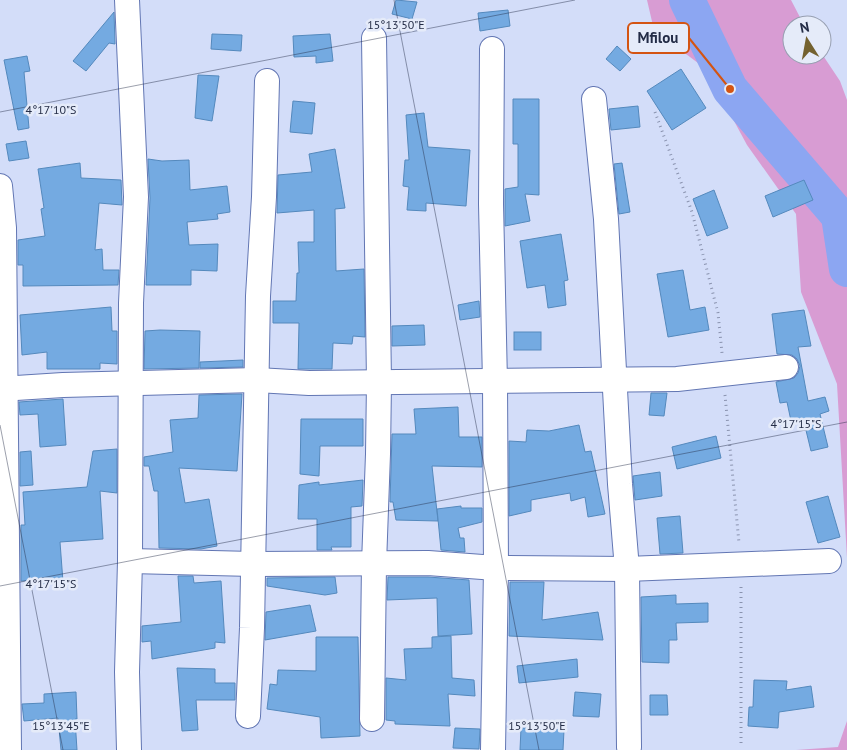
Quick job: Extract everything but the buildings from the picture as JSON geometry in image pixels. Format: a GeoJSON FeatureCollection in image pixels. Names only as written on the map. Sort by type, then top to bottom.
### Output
{"type":"FeatureCollection","features":[{"type":"Feature","properties":{"kind":"street"},"geometry":{"type":"LineString","coordinates":[[127,0],[136,197],[131,303],[130,561],[127,672],[130,750]]}},
{"type":"Feature","properties":{"kind":"street"},"geometry":{"type":"LineString","coordinates":[[372,720],[379,382],[374,38]]}},
{"type":"Feature","properties":{"kind":"street"},"geometry":{"type":"LineString","coordinates":[[492,48],[496,568],[493,750]]}},
{"type":"Feature","properties":{"kind":"street"},"geometry":{"type":"LineString","coordinates":[[248,716],[252,628],[258,296],[264,197],[267,81]]}},
{"type":"Feature","properties":{"kind":"street"},"geometry":{"type":"LineString","coordinates":[[594,99],[606,219],[620,484],[627,569],[629,747]]}},
{"type":"Feature","properties":{"kind":"street"},"geometry":{"type":"LineString","coordinates":[[0,186],[4,228],[3,389],[9,750]]}},
{"type":"Feature","properties":{"kind":"street"},"geometry":{"type":"LineString","coordinates":[[3,389],[63,385],[257,380],[309,383],[677,379],[786,367]]}},
{"type":"Feature","properties":{"kind":"street"},"geometry":{"type":"LineString","coordinates":[[130,561],[253,564],[428,564],[496,568],[627,569],[829,561]]}},
{"type":"Feature","properties":{"kind":"path"},"geometry":{"type":"LineString","coordinates":[[655,112],[692,212],[718,313],[741,564],[741,743]]}},
{"type":"Feature","properties":{"kind":"shaded area"},"geometry":{"type":"Polygon","coordinates":[[[647,0],[791,0],[799,15],[782,15],[782,65],[829,65],[840,81],[847,100],[847,558],[837,384],[801,292],[796,214],[747,145],[706,69],[654,30],[647,0]]]}},
{"type":"Feature","properties":{"kind":"shaded area"},"geometry":{"type":"Polygon","coordinates":[[[847,721],[847,750],[796,750],[838,747],[847,721]]]}},
{"type":"Feature","properties":{"kind":"waterway"},"geometry":{"type":"LineString","coordinates":[[687,0],[730,89],[839,216],[847,269]]}},
{"type":"Feature","properties":{"kind":"place","name":"Mfilou"},"geometry":{"type":"Point","coordinates":[730,89]}}]}
